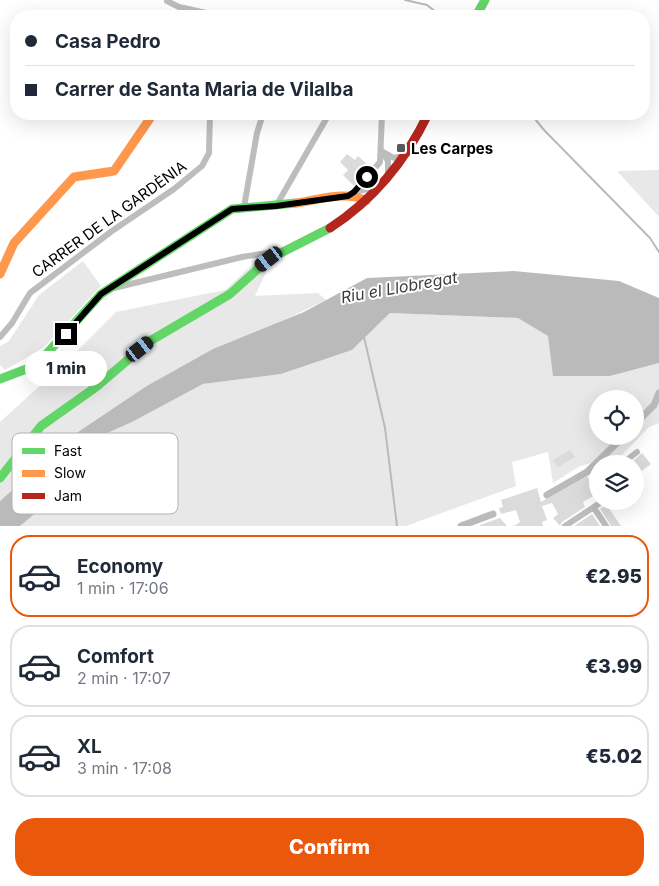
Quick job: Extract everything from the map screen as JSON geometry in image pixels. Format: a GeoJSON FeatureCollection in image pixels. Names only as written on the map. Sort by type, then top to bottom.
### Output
{"type":"FeatureCollection","features":[{"type":"Feature","properties":{"kind":"street"},"geometry":{"type":"LineString","coordinates":[[167,1],[179,7],[193,10]]}},
{"type":"Feature","properties":{"kind":"street"},"geometry":{"type":"LineString","coordinates":[[0,274],[14,243],[74,177],[114,171],[149,120]]}},
{"type":"Feature","properties":{"kind":"street","name":"CARRER DE LA GARDÈNIA"},"geometry":{"type":"LineString","coordinates":[[0,337],[12,323],[30,293],[112,231],[174,189],[202,166],[209,153],[210,120]]}},
{"type":"Feature","properties":{"kind":"street"},"geometry":{"type":"LineString","coordinates":[[244,207],[257,133],[261,120]]}},
{"type":"Feature","properties":{"kind":"street"},"geometry":{"type":"LineString","coordinates":[[276,206],[326,120]]}},
{"type":"Feature","properties":{"kind":"street"},"geometry":{"type":"LineString","coordinates":[[351,194],[380,162],[382,120]]}},
{"type":"Feature","properties":{"kind":"street"},"geometry":{"type":"LineString","coordinates":[[36,433],[49,420],[96,387],[162,333],[230,294],[258,267],[282,251],[336,226],[366,201],[388,178],[407,154],[425,120]]}},
{"type":"Feature","properties":{"kind":"street"},"geometry":{"type":"LineString","coordinates":[[382,151],[389,157],[407,154]]}},
{"type":"Feature","properties":{"kind":"street"},"geometry":{"type":"LineString","coordinates":[[382,151],[388,161],[388,178]]}},
{"type":"Feature","properties":{"kind":"street"},"geometry":{"type":"LineString","coordinates":[[0,379],[30,368],[40,361],[94,301],[110,288],[232,209],[276,206],[351,194],[380,187]]}},
{"type":"Feature","properties":{"kind":"street"},"geometry":{"type":"LineString","coordinates":[[351,194],[366,201]]}},
{"type":"Feature","properties":{"kind":"street"},"geometry":{"type":"LineString","coordinates":[[110,288],[242,257],[282,251]]}},
{"type":"Feature","properties":{"kind":"street"},"geometry":{"type":"LineString","coordinates":[[634,455],[638,452]]}},
{"type":"Feature","properties":{"kind":"street"},"geometry":{"type":"LineString","coordinates":[[0,478],[12,462]]}},
{"type":"Feature","properties":{"kind":"street"},"geometry":{"type":"LineString","coordinates":[[565,526],[591,510]]}},
{"type":"Feature","properties":{"kind":"street"},"geometry":{"type":"LineString","coordinates":[[595,510],[606,526]]}},
{"type":"Feature","properties":{"kind":"street"},"geometry":{"type":"LineString","coordinates":[[576,519],[581,526]]}},
{"type":"Feature","properties":{"kind":"shaded area"},"geometry":{"type":"Polygon","coordinates":[[[659,170],[659,217],[617,171],[659,170]]]}},
{"type":"Feature","properties":{"kind":"shaded area"},"geometry":{"type":"Polygon","coordinates":[[[258,259],[266,272],[255,296],[318,293],[326,300],[145,387],[76,433],[12,433],[12,490],[0,501],[0,422],[66,362],[116,312],[225,290],[258,259]]]}},
{"type":"Feature","properties":{"kind":"shaded area"},"geometry":{"type":"Polygon","coordinates":[[[83,261],[101,286],[43,348],[5,370],[0,365],[0,346],[9,341],[39,295],[83,261]]]}},
{"type":"Feature","properties":{"kind":"shaded area"},"geometry":{"type":"Polygon","coordinates":[[[390,313],[518,318],[549,335],[554,376],[610,376],[659,363],[659,423],[649,427],[644,432],[644,390],[589,390],[589,445],[632,445],[622,455],[589,455],[589,464],[580,466],[553,483],[548,452],[512,462],[516,486],[406,526],[20,526],[34,514],[178,514],[178,433],[107,433],[203,384],[281,374],[352,350],[390,313]]]}},
{"type":"Feature","properties":{"kind":"water","name":"Riu el Llobregat"},"geometry":{"type":"Polygon","coordinates":[[[514,271],[619,281],[659,298],[659,363],[610,376],[553,376],[548,336],[518,318],[390,313],[352,350],[281,374],[203,384],[107,433],[76,433],[145,387],[213,349],[304,312],[367,278],[514,271]]]}},
{"type":"Feature","properties":{"kind":"water"},"geometry":{"type":"Polygon","coordinates":[[[12,490],[12,514],[34,514],[20,526],[0,526],[0,501],[12,490]]]}},
{"type":"Feature","properties":{"kind":"building"},"geometry":{"type":"Polygon","coordinates":[[[347,154],[355,160],[358,156],[370,167],[354,186],[343,175],[348,170],[340,162],[347,154]]]}},
{"type":"Feature","properties":{"kind":"building"},"geometry":{"type":"Polygon","coordinates":[[[570,450],[575,457],[558,467],[553,460],[570,450]]]}},
{"type":"Feature","properties":{"kind":"building"},"geometry":{"type":"Polygon","coordinates":[[[644,455],[651,464],[644,469],[644,455]]]}},
{"type":"Feature","properties":{"kind":"building"},"geometry":{"type":"Polygon","coordinates":[[[587,476],[589,479],[589,498],[583,502],[585,507],[562,522],[560,526],[553,518],[558,514],[552,503],[542,506],[547,520],[542,522],[543,526],[514,526],[520,522],[516,510],[501,514],[499,508],[503,507],[501,500],[537,488],[541,502],[587,476]]]}},
{"type":"Feature","properties":{"kind":"building"},"geometry":{"type":"Polygon","coordinates":[[[601,510],[610,510],[621,526],[611,526],[601,510]]]}},
{"type":"Feature","properties":{"kind":"building"},"geometry":{"type":"Polygon","coordinates":[[[592,514],[600,526],[574,526],[592,514]]]}},
{"type":"Feature","properties":{"kind":"building"},"geometry":{"type":"Polygon","coordinates":[[[500,518],[507,526],[480,526],[480,525],[500,518]]]}},
{"type":"Feature","properties":{"kind":"waterway"},"geometry":{"type":"LineString","coordinates":[[405,0],[427,5],[433,10]]}},
{"type":"Feature","properties":{"kind":"waterway"},"geometry":{"type":"LineString","coordinates":[[536,120],[650,238],[659,252]]}},
{"type":"Feature","properties":{"kind":"waterway"},"geometry":{"type":"LineString","coordinates":[[364,337],[385,428],[397,526]]}},
{"type":"Feature","properties":{"kind":"waterway"},"geometry":{"type":"LineString","coordinates":[[644,415],[654,405],[659,393]]}},
{"type":"Feature","properties":{"kind":"waterway"},"geometry":{"type":"LineString","coordinates":[[547,495],[587,472],[615,445]]}},
{"type":"Feature","properties":{"kind":"waterway"},"geometry":{"type":"LineString","coordinates":[[461,526],[493,514]]}},
{"type":"Feature","properties":{"kind":"traffic: fast"},"geometry":{"type":"LineString","coordinates":[[479,10],[485,0]]}},
{"type":"Feature","properties":{"kind":"traffic: fast"},"geometry":{"type":"LineString","coordinates":[[0,379],[29,368],[40,361],[101,294],[232,209],[296,203]]}},
{"type":"Feature","properties":{"kind":"traffic: fast"},"geometry":{"type":"LineString","coordinates":[[35,433],[41,426],[96,387],[150,341],[230,294],[269,259],[330,228]]}},
{"type":"Feature","properties":{"kind":"traffic: fast"},"geometry":{"type":"LineString","coordinates":[[0,478],[12,463]]}},
{"type":"Feature","properties":{"kind":"traffic: slow"},"geometry":{"type":"LineString","coordinates":[[0,274],[14,243],[74,177],[114,171],[149,120]]}},
{"type":"Feature","properties":{"kind":"traffic: slow"},"geometry":{"type":"LineString","coordinates":[[296,203],[341,196],[350,196],[366,201]]}},
{"type":"Feature","properties":{"kind":"traffic: jam"},"geometry":{"type":"LineString","coordinates":[[330,228],[360,205],[387,178],[399,163],[425,120]]}},
{"type":"Feature","properties":{"kind":"place","name":"Les Carpes"},"geometry":{"type":"Point","coordinates":[401,148]}},
{"type":"Feature","properties":{"kind":"route"},"geometry":{"type":"LineString","coordinates":[[66,334],[101,294],[232,209],[276,206],[348,196],[367,177]]}}]}
